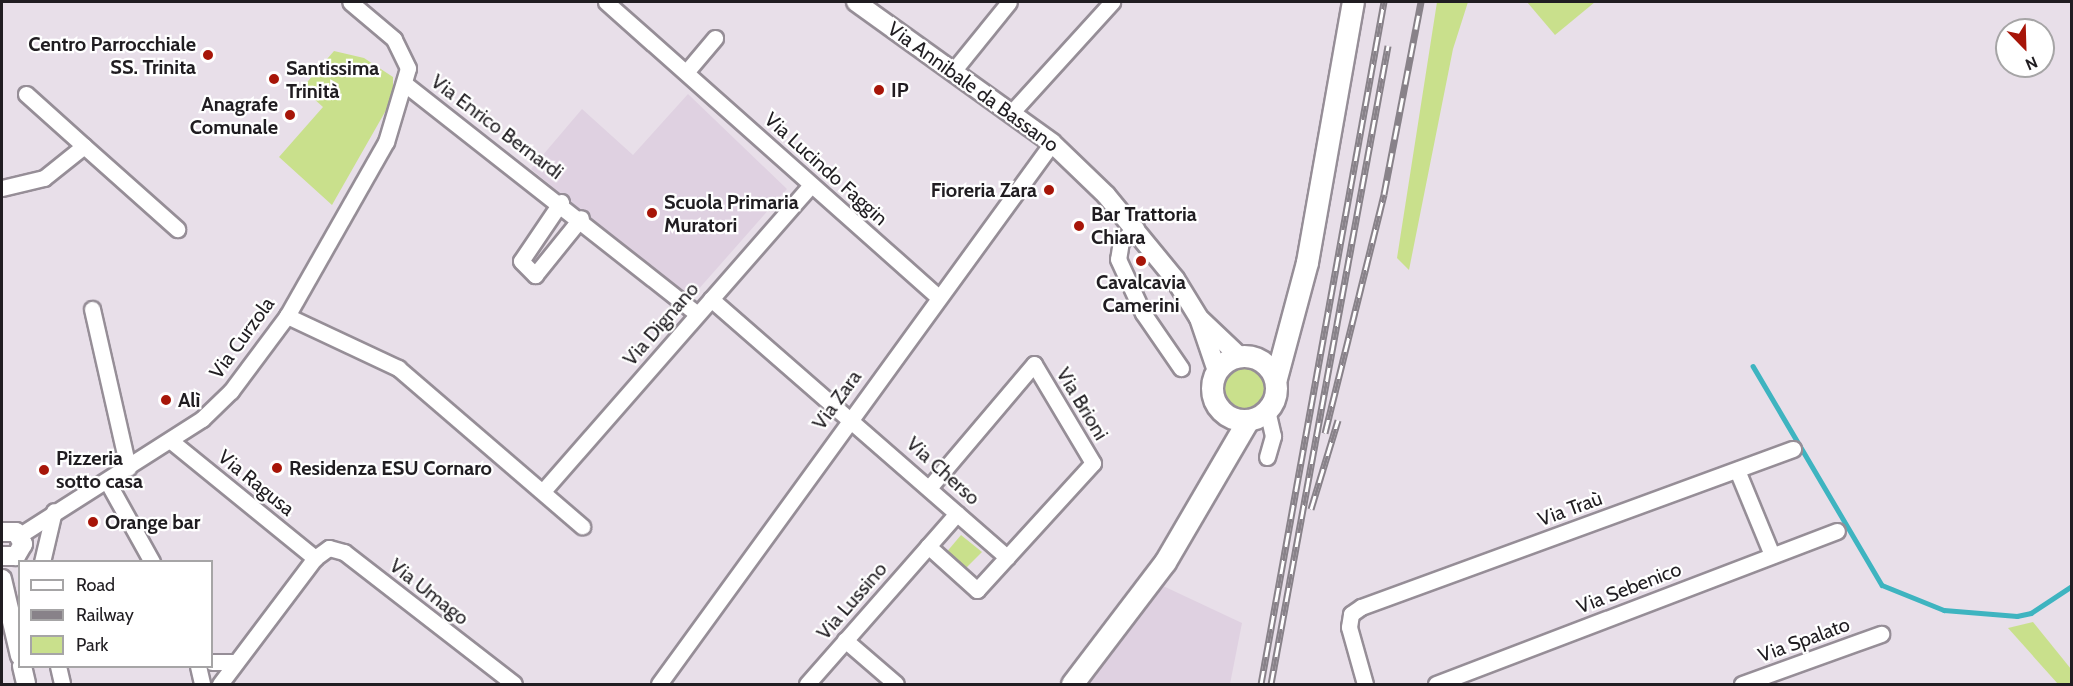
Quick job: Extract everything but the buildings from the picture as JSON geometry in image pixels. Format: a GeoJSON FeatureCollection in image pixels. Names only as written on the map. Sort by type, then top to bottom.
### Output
{"type":"FeatureCollection","features":[{"type":"Feature","properties":{"kind":"main road"},"geometry":{"type":"LineString","coordinates":[[1072,684],[1165,562],[1217,466],[1248,420],[1267,411],[1276,396],[1276,378],[1307,262],[1353,2]]}},
{"type":"Feature","properties":{"kind":"main road"},"geometry":{"type":"LineString","coordinates":[[1216,370],[1269,345],[1292,316]]}},
{"type":"Feature","properties":{"kind":"main road","name":"Via Annibale da Bassano"},"geometry":{"type":"LineString","coordinates":[[1245,356],[1276,378]]}},
{"type":"Feature","properties":{"kind":"main road","name":"Via Annibale da Bassano"},"geometry":{"type":"LineString","coordinates":[[1216,370],[1212,391],[1220,410],[1217,466]]}},
{"type":"Feature","properties":{"kind":"main road"},"geometry":{"type":"LineString","coordinates":[[1220,410],[1248,420]]}},
{"type":"Feature","properties":{"kind":"street","name":"Via Enrico Bernardi"},"geometry":{"type":"LineString","coordinates":[[350,2],[394,39],[408,68],[405,84],[561,202],[696,313]]}},
{"type":"Feature","properties":{"kind":"street","name":"Via Lucindo Faggin"},"geometry":{"type":"LineString","coordinates":[[606,2],[688,70],[938,297]]}},
{"type":"Feature","properties":{"kind":"street","name":"Via Annibale da Bassano"},"geometry":{"type":"LineString","coordinates":[[856,2],[954,70],[1052,143],[1136,228],[1199,318],[1245,356]]}},
{"type":"Feature","properties":{"kind":"street"},"geometry":{"type":"LineString","coordinates":[[954,70],[1009,2]]}},
{"type":"Feature","properties":{"kind":"street"},"geometry":{"type":"LineString","coordinates":[[1012,112],[1112,2]]}},
{"type":"Feature","properties":{"kind":"street"},"geometry":{"type":"LineString","coordinates":[[688,70],[715,38]]}},
{"type":"Feature","properties":{"kind":"street","name":"Via Curzola"},"geometry":{"type":"LineString","coordinates":[[11,534],[107,482],[171,441],[231,391],[287,316],[386,142],[405,84]]}},
{"type":"Feature","properties":{"kind":"street"},"geometry":{"type":"LineString","coordinates":[[26,94],[177,230]]}},
{"type":"Feature","properties":{"kind":"street","name":"Via Zara"},"geometry":{"type":"LineString","coordinates":[[659,684],[851,416],[1052,143]]}},
{"type":"Feature","properties":{"kind":"street"},"geometry":{"type":"LineString","coordinates":[[2,188],[44,178],[84,146]]}},
{"type":"Feature","properties":{"kind":"street","name":"Via Dignano"},"geometry":{"type":"LineString","coordinates":[[544,490],[696,313],[812,185]]}},
{"type":"Feature","properties":{"kind":"street","name":"Via Enrico Bernardi"},"geometry":{"type":"LineString","coordinates":[[561,202],[521,261],[535,274],[580,218]]}},
{"type":"Feature","properties":{"kind":"street"},"geometry":{"type":"LineString","coordinates":[[1136,228],[1121,241],[1118,259],[1143,313],[1181,368]]}},
{"type":"Feature","properties":{"kind":"street"},"geometry":{"type":"LineString","coordinates":[[711,299],[851,416]]}},
{"type":"Feature","properties":{"kind":"street"},"geometry":{"type":"LineString","coordinates":[[92,309],[128,468]]}},
{"type":"Feature","properties":{"kind":"street"},"geometry":{"type":"LineString","coordinates":[[287,316],[398,368],[544,490],[582,526]]}},
{"type":"Feature","properties":{"kind":"street","name":"Via Annibale da Bassano"},"geometry":{"type":"LineString","coordinates":[[1199,318],[1216,370]]}},
{"type":"Feature","properties":{"kind":"street","name":"Via Brioni"},"geometry":{"type":"LineString","coordinates":[[930,488],[1034,364],[1093,463],[1007,557]]}},
{"type":"Feature","properties":{"kind":"street"},"geometry":{"type":"LineString","coordinates":[[1267,411],[1273,436],[1267,457]]}},
{"type":"Feature","properties":{"kind":"street","name":"Via Cherso"},"geometry":{"type":"LineString","coordinates":[[851,416],[1007,557]]}},
{"type":"Feature","properties":{"kind":"street","name":"Via Ragusa"},"geometry":{"type":"LineString","coordinates":[[171,441],[315,558]]}},
{"type":"Feature","properties":{"kind":"street","name":"Via Traù"},"geometry":{"type":"LineString","coordinates":[[1365,684],[1348,627],[1351,614],[1361,607],[1793,449]]}},
{"type":"Feature","properties":{"kind":"street"},"geometry":{"type":"LineString","coordinates":[[1737,470],[1772,555]]}},
{"type":"Feature","properties":{"kind":"street"},"geometry":{"type":"LineString","coordinates":[[107,482],[151,560]]}},
{"type":"Feature","properties":{"kind":"street"},"geometry":{"type":"LineString","coordinates":[[42,560],[54,511]]}},
{"type":"Feature","properties":{"kind":"street","name":"Via Lussino"},"geometry":{"type":"LineString","coordinates":[[807,684],[957,513]]}},
{"type":"Feature","properties":{"kind":"street","name":"Via Sebenico"},"geometry":{"type":"LineString","coordinates":[[1436,684],[1838,531]]}},
{"type":"Feature","properties":{"kind":"street"},"geometry":{"type":"LineString","coordinates":[[11,534],[22,549],[4,557],[2,579],[4,604],[18,650]]}},
{"type":"Feature","properties":{"kind":"street"},"geometry":{"type":"LineString","coordinates":[[928,546],[978,590],[1007,557]]}},
{"type":"Feature","properties":{"kind":"street","name":"Via Umago"},"geometry":{"type":"LineString","coordinates":[[315,558],[329,548],[344,552],[512,684]]}},
{"type":"Feature","properties":{"kind":"street"},"geometry":{"type":"LineString","coordinates":[[220,684],[315,558]]}},
{"type":"Feature","properties":{"kind":"street","name":"Via Spalato"},"geometry":{"type":"LineString","coordinates":[[1742,684],[1881,634]]}},
{"type":"Feature","properties":{"kind":"street"},"geometry":{"type":"LineString","coordinates":[[845,640],[896,684]]}},
{"type":"Feature","properties":{"kind":"street"},"geometry":{"type":"LineString","coordinates":[[213,662],[237,662]]}},
{"type":"Feature","properties":{"kind":"street"},"geometry":{"type":"LineString","coordinates":[[22,668],[26,684]]}},
{"type":"Feature","properties":{"kind":"street"},"geometry":{"type":"LineString","coordinates":[[58,668],[62,684]]}},
{"type":"Feature","properties":{"kind":"street"},"geometry":{"type":"LineString","coordinates":[[198,668],[202,684]]}},
{"type":"Feature","properties":{"kind":"shaded area"},"geometry":{"type":"Polygon","coordinates":[[[688,94],[787,189],[689,300],[531,169],[582,109],[633,155],[688,94]]]}},
{"type":"Feature","properties":{"kind":"shaded area"},"geometry":{"type":"Polygon","coordinates":[[[1161,585],[1242,623],[1230,684],[1087,684],[1161,585]]]}},
{"type":"Feature","properties":{"kind":"green space"},"geometry":{"type":"Polygon","coordinates":[[[1437,2],[1468,2],[1453,49],[1409,270],[1397,258],[1437,2]]]}},
{"type":"Feature","properties":{"kind":"green space"},"geometry":{"type":"Polygon","coordinates":[[[1527,2],[1595,2],[1555,35],[1527,2]]]}},
{"type":"Feature","properties":{"kind":"green space"},"geometry":{"type":"Polygon","coordinates":[[[334,51],[364,58],[393,77],[393,98],[332,205],[279,157],[323,107],[302,88],[334,51]]]}},
{"type":"Feature","properties":{"kind":"green space"},"geometry":{"type":"Polygon","coordinates":[[[1244,366],[1259,373],[1266,388],[1259,403],[1244,410],[1229,403],[1222,388],[1229,373],[1244,366]]]}},
{"type":"Feature","properties":{"kind":"green space"},"geometry":{"type":"Polygon","coordinates":[[[961,535],[982,552],[964,570],[945,554],[961,535]]]}},
{"type":"Feature","properties":{"kind":"green space"},"geometry":{"type":"Polygon","coordinates":[[[2033,622],[2071,669],[2071,684],[2058,684],[2008,628],[2033,622]]]}},
{"type":"Feature","properties":{"kind":"waterway"},"geometry":{"type":"LineString","coordinates":[[1753,366],[1882,585],[1944,610],[2017,616],[2031,613],[2072,586]]}},
{"type":"Feature","properties":{"kind":"railway"},"geometry":{"type":"LineString","coordinates":[[1261,684],[1384,2]]}},
{"type":"Feature","properties":{"kind":"railway"},"geometry":{"type":"LineString","coordinates":[[1325,433],[1384,194],[1421,2]]}},
{"type":"Feature","properties":{"kind":"railway"},"geometry":{"type":"LineString","coordinates":[[1271,684],[1388,46]]}},
{"type":"Feature","properties":{"kind":"railway"},"geometry":{"type":"LineString","coordinates":[[1311,509],[1338,420]]}},
{"type":"Feature","properties":{"kind":"place","name":"Centro Parrocchiale SS. Trinita"},"geometry":{"type":"Point","coordinates":[208,55]}},
{"type":"Feature","properties":{"kind":"place","name":"Santissima Trinità"},"geometry":{"type":"Point","coordinates":[274,79]}},
{"type":"Feature","properties":{"kind":"place","name":"IP"},"geometry":{"type":"Point","coordinates":[879,90]}},
{"type":"Feature","properties":{"kind":"place","name":"Anagrafe Comunale"},"geometry":{"type":"Point","coordinates":[290,115]}},
{"type":"Feature","properties":{"kind":"place","name":"Fioreria Zara"},"geometry":{"type":"Point","coordinates":[1049,190]}},
{"type":"Feature","properties":{"kind":"place","name":"Scuola Primaria Muratori"},"geometry":{"type":"Point","coordinates":[652,213]}},
{"type":"Feature","properties":{"kind":"place","name":"Bar Trattoria Chiara"},"geometry":{"type":"Point","coordinates":[1079,226]}},
{"type":"Feature","properties":{"kind":"place","name":"Cavalcavia Camerini"},"geometry":{"type":"Point","coordinates":[1141,261]}},
{"type":"Feature","properties":{"kind":"place","name":"Alì"},"geometry":{"type":"Point","coordinates":[166,400]}},
{"type":"Feature","properties":{"kind":"place","name":"Residenza ESU Cornaro"},"geometry":{"type":"Point","coordinates":[277,468]}},
{"type":"Feature","properties":{"kind":"place","name":"Pizzeria sotto casa"},"geometry":{"type":"Point","coordinates":[44,470]}},
{"type":"Feature","properties":{"kind":"place","name":"Orange bar"},"geometry":{"type":"Point","coordinates":[93,522]}}]}
